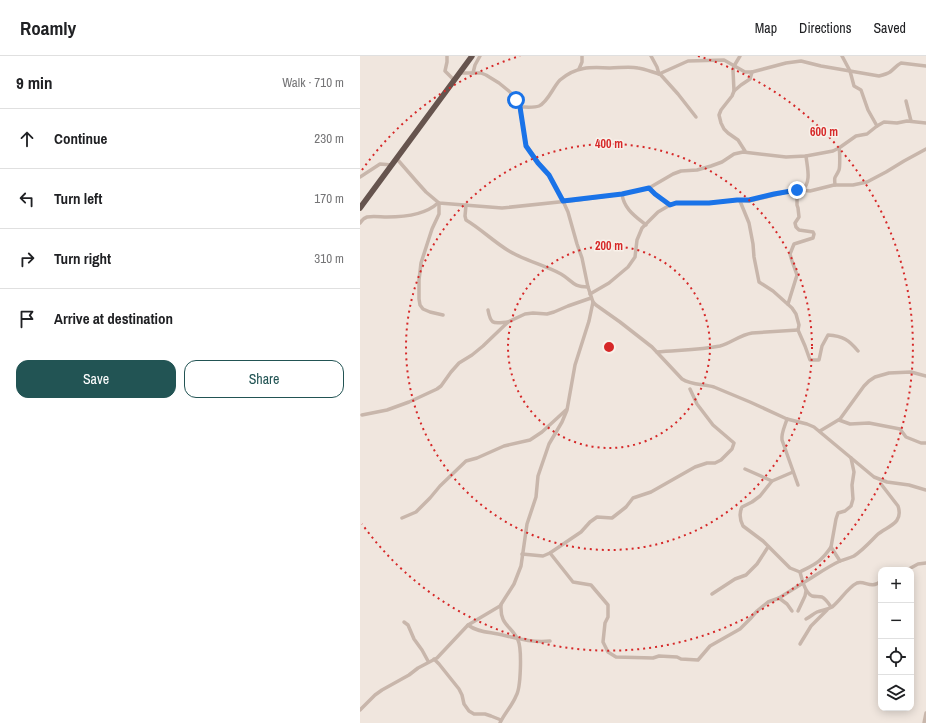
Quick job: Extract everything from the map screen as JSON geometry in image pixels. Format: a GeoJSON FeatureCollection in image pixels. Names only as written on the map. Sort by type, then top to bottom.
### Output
{"type":"FeatureCollection","features":[{"type":"Feature","properties":{"kind":"highway"},"geometry":{"type":"LineString","coordinates":[[360,208],[472,56]]}},
{"type":"Feature","properties":{"kind":"street"},"geometry":{"type":"LineString","coordinates":[[447,56],[445,71],[454,80]]}},
{"type":"Feature","properties":{"kind":"street"},"geometry":{"type":"LineString","coordinates":[[474,72],[480,56]]}},
{"type":"Feature","properties":{"kind":"street"},"geometry":{"type":"LineString","coordinates":[[579,69],[582,62],[582,56]]}},
{"type":"Feature","properties":{"kind":"street"},"geometry":{"type":"LineString","coordinates":[[651,56],[659,74],[678,94],[696,118]]}},
{"type":"Feature","properties":{"kind":"street"},"geometry":{"type":"LineString","coordinates":[[740,56],[734,66],[734,91],[721,110],[719,118],[724,129],[738,140],[745,151]]}},
{"type":"Feature","properties":{"kind":"street"},"geometry":{"type":"LineString","coordinates":[[842,56],[850,71],[854,86],[861,90],[868,110],[877,126]]}},
{"type":"Feature","properties":{"kind":"street"},"geometry":{"type":"LineString","coordinates":[[520,107],[540,106],[559,81],[572,72],[579,69],[588,68],[629,67],[659,74],[691,60],[724,60],[745,72],[752,72],[798,61],[879,76],[887,74],[899,63],[926,66]]}},
{"type":"Feature","properties":{"kind":"street"},"geometry":{"type":"LineString","coordinates":[[459,73],[474,72],[486,75],[510,92],[519,104],[526,146],[549,175],[568,212],[582,258],[588,287],[596,305],[658,352],[685,381],[714,387],[787,419],[807,424],[820,431],[877,479],[926,490]]}},
{"type":"Feature","properties":{"kind":"street"},"geometry":{"type":"LineString","coordinates":[[734,91],[750,79],[752,72]]}},
{"type":"Feature","properties":{"kind":"street"},"geometry":{"type":"LineString","coordinates":[[906,101],[911,121]]}},
{"type":"Feature","properties":{"kind":"street"},"geometry":{"type":"LineString","coordinates":[[360,223],[364,218],[370,217],[413,215],[430,209],[439,203],[502,208],[622,194],[649,188],[681,171],[704,169],[718,164],[734,154],[745,151],[786,157],[806,156],[829,152],[839,148],[852,137],[857,135],[865,135],[884,122],[897,123],[911,121],[926,123]]}},
{"type":"Feature","properties":{"kind":"street"},"geometry":{"type":"LineString","coordinates":[[835,185],[834,177],[840,168],[839,148]]}},
{"type":"Feature","properties":{"kind":"street"},"geometry":{"type":"LineString","coordinates":[[362,416],[380,412],[409,402],[437,389],[459,363],[483,346],[508,322],[525,314],[546,314],[554,312],[592,298],[633,262],[640,231],[658,212],[670,205],[676,203],[709,203],[749,200],[799,190],[810,191],[835,185],[853,185],[867,182],[926,149]]}},
{"type":"Feature","properties":{"kind":"street"},"geometry":{"type":"LineString","coordinates":[[799,190],[806,186],[808,181],[806,156]]}},
{"type":"Feature","properties":{"kind":"street"},"geometry":{"type":"LineString","coordinates":[[397,159],[417,182],[439,203],[439,214],[432,229],[421,264],[419,280],[420,305],[422,309],[443,315]]}},
{"type":"Feature","properties":{"kind":"street"},"geometry":{"type":"LineString","coordinates":[[360,177],[380,164],[392,165]]}},
{"type":"Feature","properties":{"kind":"street"},"geometry":{"type":"LineString","coordinates":[[649,188],[670,205]]}},
{"type":"Feature","properties":{"kind":"street"},"geometry":{"type":"LineString","coordinates":[[788,304],[797,275],[790,254],[792,248],[794,244],[813,238],[814,234],[813,232],[800,230],[796,227],[795,223],[800,217],[797,205],[799,190]]}},
{"type":"Feature","properties":{"kind":"street"},"geometry":{"type":"LineString","coordinates":[[622,194],[623,202],[626,206],[646,225]]}},
{"type":"Feature","properties":{"kind":"street"},"geometry":{"type":"LineString","coordinates":[[740,201],[749,223],[759,282],[773,291],[788,304],[796,314],[799,325],[798,330],[806,346],[810,360],[819,360],[822,346],[828,335],[838,336],[852,343],[858,351]]}},
{"type":"Feature","properties":{"kind":"street"},"geometry":{"type":"LineString","coordinates":[[466,205],[466,220],[504,248],[563,275],[577,286],[588,287]]}},
{"type":"Feature","properties":{"kind":"street"},"geometry":{"type":"LineString","coordinates":[[360,710],[379,692],[440,655],[468,625],[501,605],[516,580],[521,566],[527,524],[536,497],[538,476],[549,444],[562,422],[568,407],[575,365],[589,321],[592,298]]}},
{"type":"Feature","properties":{"kind":"street"},"geometry":{"type":"LineString","coordinates":[[488,310],[493,322],[508,322]]}},
{"type":"Feature","properties":{"kind":"street"},"geometry":{"type":"LineString","coordinates":[[658,352],[710,348],[730,342],[745,334],[798,330]]}},
{"type":"Feature","properties":{"kind":"street"},"geometry":{"type":"LineString","coordinates":[[820,431],[839,420],[864,386],[873,377],[889,373],[910,372],[916,372],[926,376]]}},
{"type":"Feature","properties":{"kind":"street"},"geometry":{"type":"LineString","coordinates":[[522,554],[543,556],[550,553],[581,532],[596,517],[612,518],[633,498],[651,492],[695,467],[707,463],[715,464],[721,460],[732,449],[734,443],[713,425],[697,404],[690,389]]}},
{"type":"Feature","properties":{"kind":"street"},"geometry":{"type":"LineString","coordinates":[[402,518],[416,512],[440,486],[466,462],[504,446],[530,440],[542,432],[568,407]]}},
{"type":"Feature","properties":{"kind":"street"},"geometry":{"type":"LineString","coordinates":[[787,419],[782,440],[798,486]]}},
{"type":"Feature","properties":{"kind":"street"},"geometry":{"type":"LineString","coordinates":[[839,420],[850,424],[869,423],[900,429],[906,437],[921,443],[926,443]]}},
{"type":"Feature","properties":{"kind":"street"},"geometry":{"type":"LineString","coordinates":[[800,572],[824,557],[831,547],[838,513],[851,506],[853,499],[852,485],[854,472],[851,458]]}},
{"type":"Feature","properties":{"kind":"street"},"geometry":{"type":"LineString","coordinates":[[746,469],[772,481]]}},
{"type":"Feature","properties":{"kind":"street"},"geometry":{"type":"LineString","coordinates":[[793,472],[772,481],[760,496],[742,507],[740,514],[742,526],[763,541],[790,568],[800,572]]}},
{"type":"Feature","properties":{"kind":"street"},"geometry":{"type":"LineString","coordinates":[[550,553],[573,582],[591,585],[608,605],[608,617],[605,623],[603,642],[608,652],[616,657],[653,658],[659,656],[698,660],[710,646],[740,628],[768,602],[779,598],[840,561],[853,557],[879,534],[894,524],[900,515],[900,510],[881,484]]}},
{"type":"Feature","properties":{"kind":"street"},"geometry":{"type":"LineString","coordinates":[[712,594],[736,579],[746,575],[757,564],[768,547]]}},
{"type":"Feature","properties":{"kind":"street"},"geometry":{"type":"LineString","coordinates":[[831,547],[840,561]]}},
{"type":"Feature","properties":{"kind":"street"},"geometry":{"type":"LineString","coordinates":[[912,567],[918,564],[926,563]]}},
{"type":"Feature","properties":{"kind":"street"},"geometry":{"type":"LineString","coordinates":[[800,572],[806,591],[811,596],[826,599],[829,608]]}},
{"type":"Feature","properties":{"kind":"street"},"geometry":{"type":"LineString","coordinates":[[800,644],[811,626],[851,587],[860,582],[872,585],[878,584]]}},
{"type":"Feature","properties":{"kind":"street"},"geometry":{"type":"LineString","coordinates":[[798,611],[806,591]]}},
{"type":"Feature","properties":{"kind":"street"},"geometry":{"type":"LineString","coordinates":[[779,598],[787,604],[792,612]]}},
{"type":"Feature","properties":{"kind":"street"},"geometry":{"type":"LineString","coordinates":[[434,659],[459,689],[464,704],[469,712],[474,714],[485,714],[500,722],[513,703],[518,692],[520,658],[519,644],[501,615],[501,605]]}},
{"type":"Feature","properties":{"kind":"street"},"geometry":{"type":"LineString","coordinates":[[806,619],[817,612],[829,608]]}},
{"type":"Feature","properties":{"kind":"street"},"geometry":{"type":"LineString","coordinates":[[404,622],[408,625],[414,639],[428,662]]}},
{"type":"Feature","properties":{"kind":"street"},"geometry":{"type":"LineString","coordinates":[[468,625],[480,631],[532,642],[550,641]]}},
{"type":"Feature","properties":{"kind":"street"},"geometry":{"type":"LineString","coordinates":[[924,723],[926,713]]}},
{"type":"Feature","properties":{"kind":"route"},"geometry":{"type":"LineString","coordinates":[[516,100],[520,107],[526,146],[549,175],[563,201],[610,196],[649,188],[670,205],[676,203],[719,203],[749,200],[797,190]]}}]}
